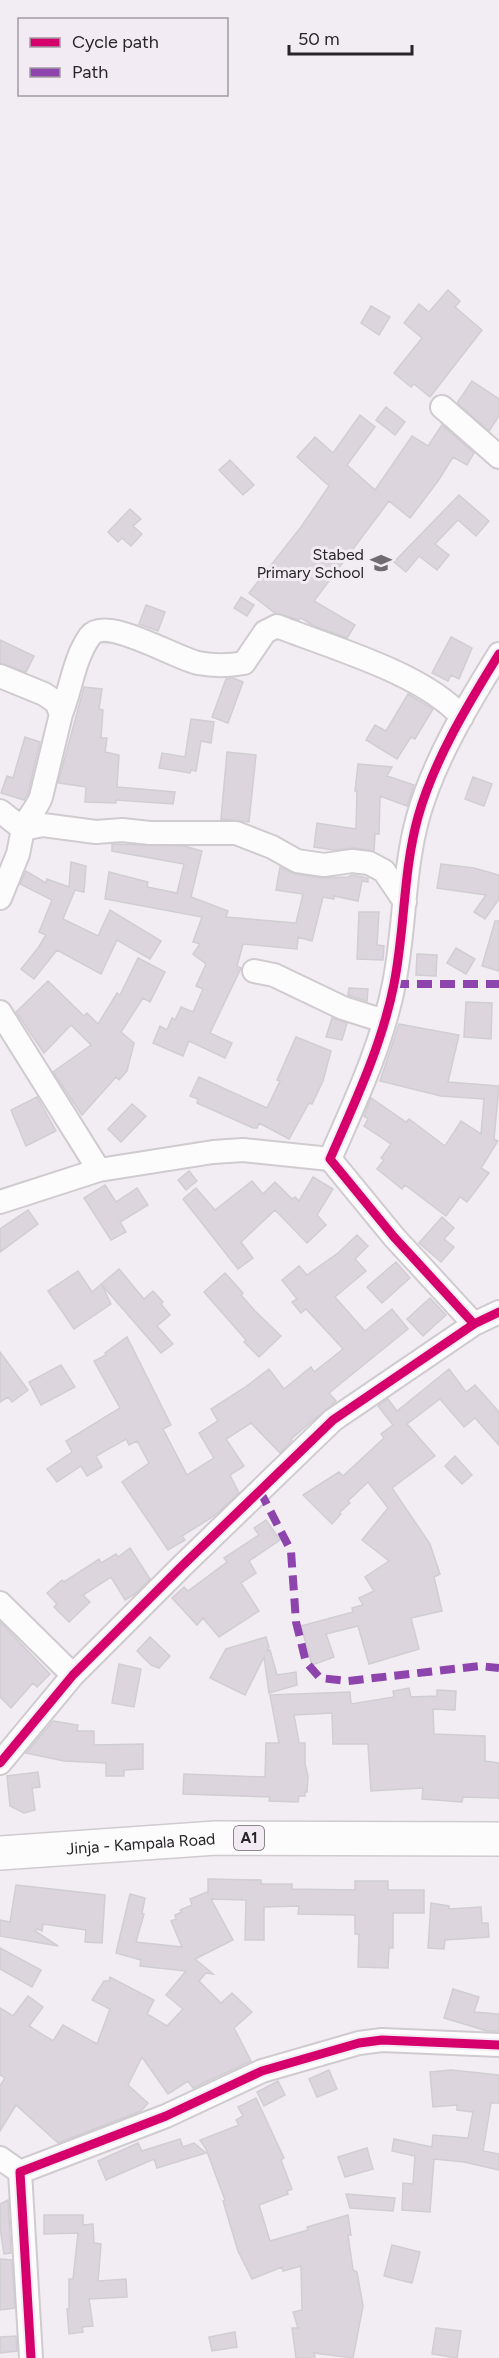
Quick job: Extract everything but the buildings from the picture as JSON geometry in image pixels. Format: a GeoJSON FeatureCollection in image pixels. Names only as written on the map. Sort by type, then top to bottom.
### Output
{"type":"FeatureCollection","features":[{"type":"Feature","properties":{"kind":"highway","name":"Jinja - Kampala Road"},"geometry":{"type":"LineString","coordinates":[[0,1853],[216,1838],[499,1839]]}},
{"type":"Feature","properties":{"kind":"street"},"geometry":{"type":"LineString","coordinates":[[442,407],[499,457]]}},
{"type":"Feature","properties":{"kind":"street"},"geometry":{"type":"LineString","coordinates":[[0,898],[18,854],[26,820],[36,809],[41,797],[61,714],[75,669],[91,634],[101,629],[113,630],[168,650],[195,663],[223,666],[244,663],[265,632],[277,626],[398,673],[450,703],[462,717]]}},
{"type":"Feature","properties":{"kind":"street"},"geometry":{"type":"LineString","coordinates":[[330,1159],[373,1061],[394,984],[418,817],[439,764],[462,717],[499,654]]}},
{"type":"Feature","properties":{"kind":"street"},"geometry":{"type":"LineString","coordinates":[[0,676],[44,694],[56,702],[61,714]]}},
{"type":"Feature","properties":{"kind":"street"},"geometry":{"type":"LineString","coordinates":[[0,811],[23,829],[43,825],[96,832],[122,830],[150,833],[236,833],[272,847],[297,861],[324,865],[352,861],[369,863],[384,871],[405,903]]}},
{"type":"Feature","properties":{"kind":"street"},"geometry":{"type":"LineString","coordinates":[[254,971],[274,975],[343,1008],[384,1021]]}},
{"type":"Feature","properties":{"kind":"street"},"geometry":{"type":"LineString","coordinates":[[0,1012],[99,1170]]}},
{"type":"Feature","properties":{"kind":"street"},"geometry":{"type":"LineString","coordinates":[[0,1202],[99,1170],[213,1152],[243,1150],[330,1159],[394,1237],[474,1324]]}},
{"type":"Feature","properties":{"kind":"street"},"geometry":{"type":"LineString","coordinates":[[0,1763],[73,1675],[333,1420],[474,1324],[499,1312]]}},
{"type":"Feature","properties":{"kind":"street"},"geometry":{"type":"LineString","coordinates":[[0,1603],[73,1675]]}},
{"type":"Feature","properties":{"kind":"street"},"geometry":{"type":"LineString","coordinates":[[20,2172],[166,2116],[262,2071],[358,2043],[382,2040],[499,2045]]}},
{"type":"Feature","properties":{"kind":"street"},"geometry":{"type":"LineString","coordinates":[[0,2158],[20,2172]]}},
{"type":"Feature","properties":{"kind":"street"},"geometry":{"type":"LineString","coordinates":[[20,2172],[31,2358]]}},
{"type":"Feature","properties":{"kind":"marked path"},"geometry":{"type":"LineString","coordinates":[[394,984],[499,984]]}},
{"type":"Feature","properties":{"kind":"marked path"},"geometry":{"type":"LineString","coordinates":[[260,1491],[291,1551],[296,1622],[306,1662],[320,1678],[348,1681],[480,1666],[499,1668]]}},
{"type":"Feature","properties":{"kind":"cycle path"},"geometry":{"type":"LineString","coordinates":[[474,1324],[394,1237],[330,1159],[367,1073],[389,1007],[398,963],[409,858],[425,796],[442,754],[499,654]]}},
{"type":"Feature","properties":{"kind":"cycle path"},"geometry":{"type":"LineString","coordinates":[[0,1763],[73,1675],[333,1420],[474,1324],[499,1312]]}},
{"type":"Feature","properties":{"kind":"cycle path"},"geometry":{"type":"LineString","coordinates":[[31,2358],[20,2172],[166,2116],[262,2071],[359,2043],[382,2040],[499,2045]]}},
{"type":"Feature","properties":{"kind":"place","name":"Stabed Primary School"},"geometry":{"type":"Point","coordinates":[381,563]}}]}
